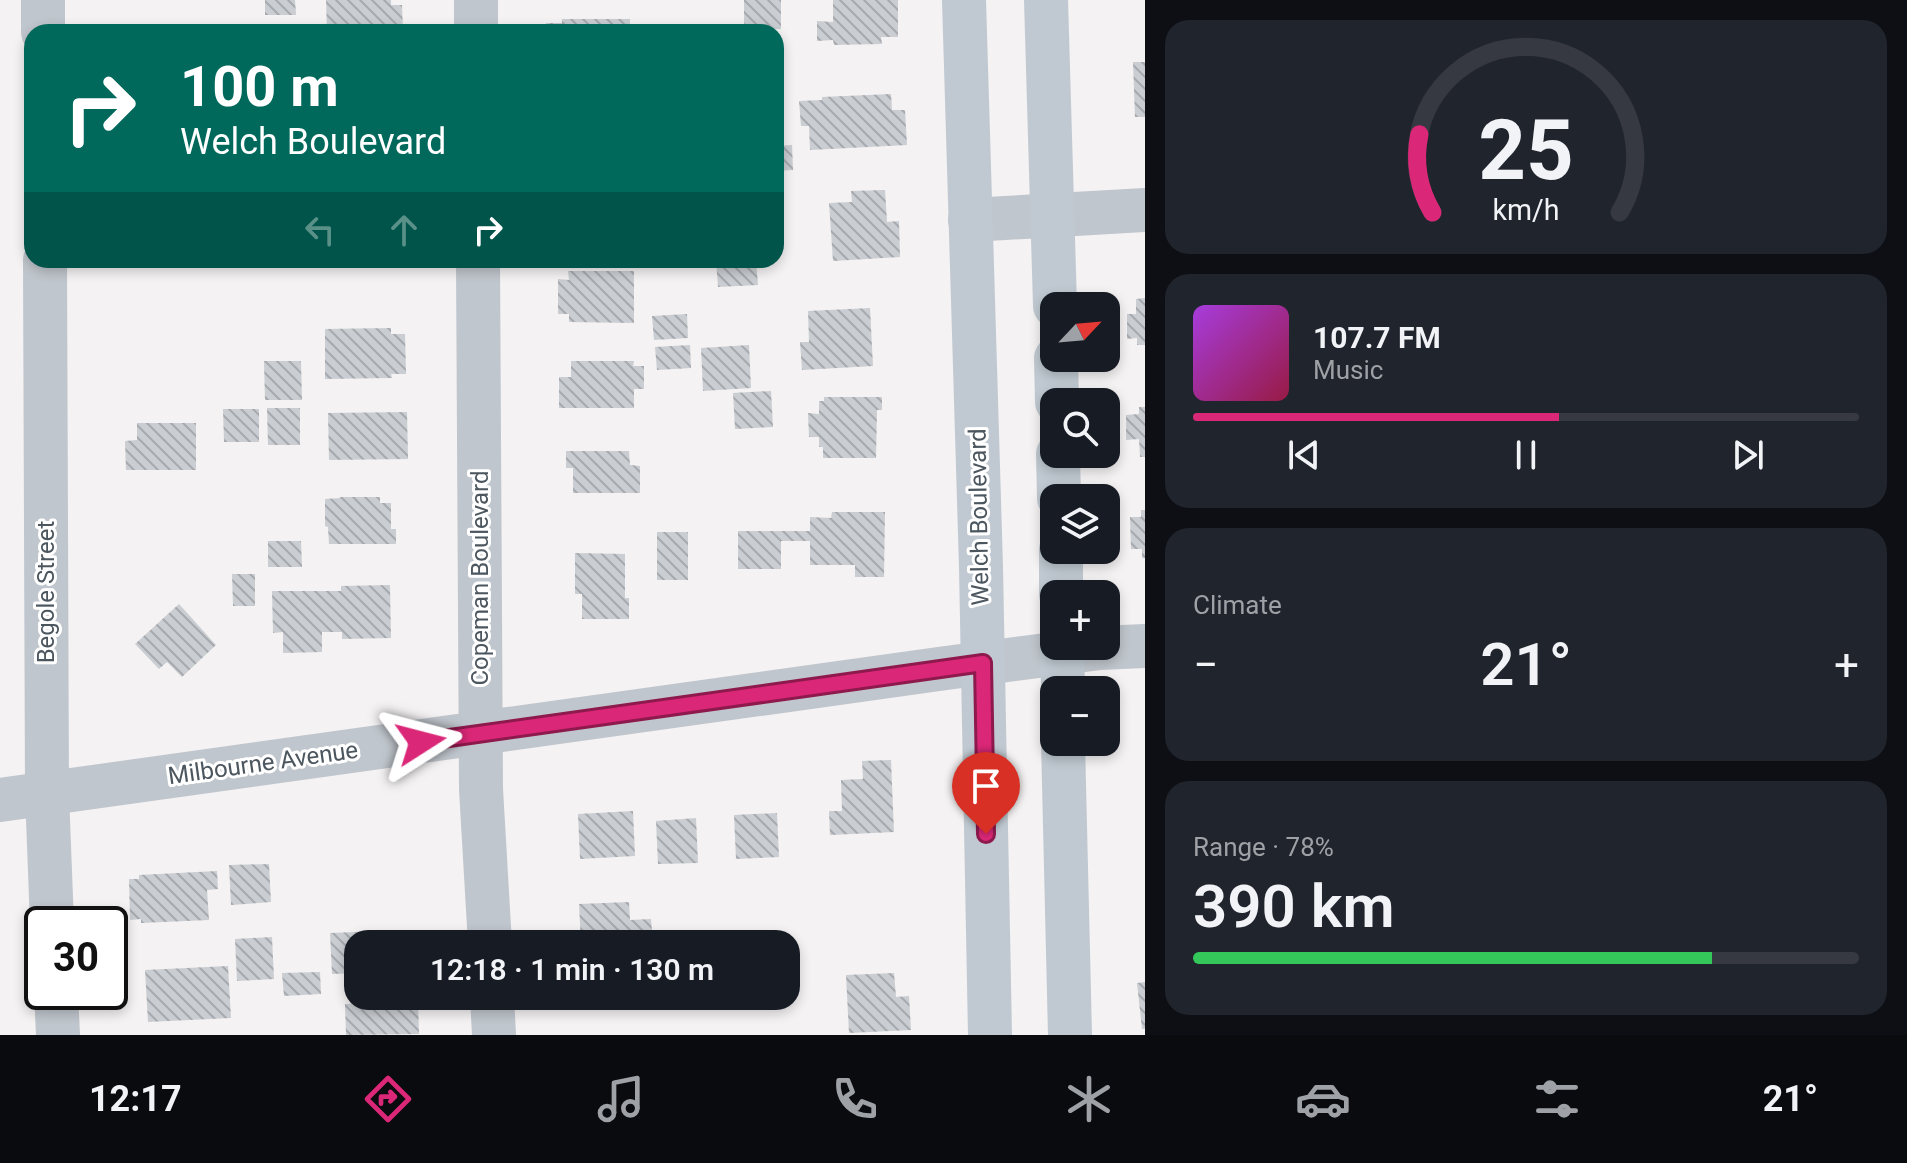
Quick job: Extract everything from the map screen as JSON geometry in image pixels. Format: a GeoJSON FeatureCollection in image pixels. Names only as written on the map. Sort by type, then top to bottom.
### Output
{"type":"FeatureCollection","features":[{"type":"Feature","properties":{"kind":"main road","name":"Welch Boulevard"},"geometry":{"type":"LineString","coordinates":[[964,0],[990,1035]]}},
{"type":"Feature","properties":{"kind":"main road"},"geometry":{"type":"LineString","coordinates":[[1046,0],[1055,292]]}},
{"type":"Feature","properties":{"kind":"main road"},"geometry":{"type":"LineString","coordinates":[[1063,756],[1070,1035]]}},
{"type":"Feature","properties":{"kind":"street"},"geometry":{"type":"LineString","coordinates":[[43,0],[43,24]]}},
{"type":"Feature","properties":{"kind":"street"},"geometry":{"type":"LineString","coordinates":[[476,0],[476,24]]}},
{"type":"Feature","properties":{"kind":"street"},"geometry":{"type":"LineString","coordinates":[[970,220],[1145,210]]}},
{"type":"Feature","properties":{"kind":"street","name":"Begole Street"},"geometry":{"type":"LineString","coordinates":[[45,268],[47,793],[51,906]]}},
{"type":"Feature","properties":{"kind":"street","name":"Copeman Boulevard"},"geometry":{"type":"LineString","coordinates":[[478,268],[481,789],[489,930]]}},
{"type":"Feature","properties":{"kind":"street","name":"Milbourne Avenue"},"geometry":{"type":"LineString","coordinates":[[0,800],[983,663],[1062,663],[1145,646]]}},
{"type":"Feature","properties":{"kind":"street"},"geometry":{"type":"LineString","coordinates":[[57,1010],[58,1035]]}},
{"type":"Feature","properties":{"kind":"street"},"geometry":{"type":"LineString","coordinates":[[493,1010],[494,1035]]}},
{"type":"Feature","properties":{"kind":"building"},"geometry":{"type":"Polygon","coordinates":[[[265,0],[295,0],[296,15],[265,15],[265,0]]]}},
{"type":"Feature","properties":{"kind":"building"},"geometry":{"type":"Polygon","coordinates":[[[326,0],[391,0],[391,5],[402,5],[403,24],[327,24],[326,0]]]}},
{"type":"Feature","properties":{"kind":"building"},"geometry":{"type":"Polygon","coordinates":[[[744,0],[781,0],[781,24],[744,24],[744,0]]]}},
{"type":"Feature","properties":{"kind":"building"},"geometry":{"type":"Polygon","coordinates":[[[833,0],[898,0],[898,37],[881,37],[882,44],[834,45],[833,40],[817,41],[817,21],[833,22],[833,0]]]}},
{"type":"Feature","properties":{"kind":"building"},"geometry":{"type":"Polygon","coordinates":[[[562,19],[630,19],[630,24],[546,24],[562,23],[562,19]]]}},
{"type":"Feature","properties":{"kind":"building"},"geometry":{"type":"Polygon","coordinates":[[[1133,62],[1145,62],[1145,117],[1135,117],[1133,62]]]}},
{"type":"Feature","properties":{"kind":"building"},"geometry":{"type":"Polygon","coordinates":[[[891,94],[892,110],[905,110],[907,145],[810,150],[809,126],[801,126],[799,101],[891,94]]]}},
{"type":"Feature","properties":{"kind":"building"},"geometry":{"type":"Polygon","coordinates":[[[792,145],[793,170],[784,171],[784,146],[792,145]]]}},
{"type":"Feature","properties":{"kind":"building"},"geometry":{"type":"Polygon","coordinates":[[[885,190],[887,222],[899,221],[900,257],[833,261],[829,203],[852,202],[851,191],[885,190]]]}},
{"type":"Feature","properties":{"kind":"building"},"geometry":{"type":"Polygon","coordinates":[[[717,268],[757,268],[758,285],[718,287],[717,268]]]}},
{"type":"Feature","properties":{"kind":"building"},"geometry":{"type":"Polygon","coordinates":[[[568,271],[634,271],[634,323],[569,322],[569,314],[558,314],[558,279],[569,280],[568,271]]]}},
{"type":"Feature","properties":{"kind":"building"},"geometry":{"type":"Polygon","coordinates":[[[1145,298],[1145,345],[1137,345],[1137,338],[1127,339],[1127,314],[1136,314],[1136,299],[1145,298]]]}},
{"type":"Feature","properties":{"kind":"building"},"geometry":{"type":"Polygon","coordinates":[[[870,308],[873,366],[802,370],[800,342],[809,342],[808,311],[870,308]]]}},
{"type":"Feature","properties":{"kind":"building"},"geometry":{"type":"Polygon","coordinates":[[[687,314],[688,338],[654,340],[652,316],[687,314]]]}},
{"type":"Feature","properties":{"kind":"building"},"geometry":{"type":"Polygon","coordinates":[[[391,328],[391,334],[405,334],[406,374],[391,374],[392,378],[325,379],[325,329],[391,328]]]}},
{"type":"Feature","properties":{"kind":"building"},"geometry":{"type":"Polygon","coordinates":[[[690,345],[691,368],[657,370],[655,347],[690,345]]]}},
{"type":"Feature","properties":{"kind":"building"},"geometry":{"type":"Polygon","coordinates":[[[749,345],[751,388],[703,391],[701,348],[749,345]]]}},
{"type":"Feature","properties":{"kind":"building"},"geometry":{"type":"Polygon","coordinates":[[[264,361],[301,361],[302,400],[265,400],[264,361]]]}},
{"type":"Feature","properties":{"kind":"building"},"geometry":{"type":"Polygon","coordinates":[[[571,361],[634,361],[633,366],[644,366],[644,389],[634,389],[634,408],[559,408],[559,377],[571,377],[571,361]]]}},
{"type":"Feature","properties":{"kind":"building"},"geometry":{"type":"Polygon","coordinates":[[[771,391],[773,427],[735,429],[733,393],[771,391]]]}},
{"type":"Feature","properties":{"kind":"building"},"geometry":{"type":"Polygon","coordinates":[[[824,397],[882,397],[882,410],[877,410],[876,458],[823,458],[819,437],[809,437],[808,413],[819,414],[819,401],[824,401],[824,397]]]}},
{"type":"Feature","properties":{"kind":"building"},"geometry":{"type":"Polygon","coordinates":[[[1139,407],[1145,407],[1145,457],[1140,457],[1139,439],[1126,440],[1126,415],[1139,414],[1139,407]]]}},
{"type":"Feature","properties":{"kind":"building"},"geometry":{"type":"Polygon","coordinates":[[[267,408],[300,408],[300,445],[268,445],[267,408]]]}},
{"type":"Feature","properties":{"kind":"building"},"geometry":{"type":"Polygon","coordinates":[[[223,409],[259,409],[259,442],[224,442],[223,409]]]}},
{"type":"Feature","properties":{"kind":"building"},"geometry":{"type":"Polygon","coordinates":[[[407,412],[408,459],[329,460],[328,413],[407,412]]]}},
{"type":"Feature","properties":{"kind":"building"},"geometry":{"type":"Polygon","coordinates":[[[137,423],[196,423],[196,470],[126,470],[125,441],[137,440],[137,423]]]}},
{"type":"Feature","properties":{"kind":"building"},"geometry":{"type":"Polygon","coordinates":[[[566,451],[629,451],[630,465],[640,466],[640,493],[573,493],[573,468],[566,468],[566,451]]]}},
{"type":"Feature","properties":{"kind":"building"},"geometry":{"type":"Polygon","coordinates":[[[380,497],[380,503],[391,503],[391,529],[396,529],[396,544],[329,544],[325,499],[380,497]]]}},
{"type":"Feature","properties":{"kind":"building"},"geometry":{"type":"Polygon","coordinates":[[[1141,510],[1145,510],[1145,558],[1142,558],[1142,549],[1131,549],[1130,517],[1141,517],[1141,510]]]}},
{"type":"Feature","properties":{"kind":"building"},"geometry":{"type":"Polygon","coordinates":[[[832,512],[885,512],[884,577],[855,577],[855,565],[810,565],[810,541],[781,541],[781,569],[738,569],[738,531],[810,531],[810,517],[831,518],[832,512]]]}},
{"type":"Feature","properties":{"kind":"building"},"geometry":{"type":"Polygon","coordinates":[[[657,532],[688,532],[688,580],[657,580],[657,532]]]}},
{"type":"Feature","properties":{"kind":"building"},"geometry":{"type":"Polygon","coordinates":[[[268,541],[301,541],[302,567],[268,567],[268,541]]]}},
{"type":"Feature","properties":{"kind":"building"},"geometry":{"type":"Polygon","coordinates":[[[575,553],[625,554],[625,598],[629,598],[629,619],[582,619],[582,594],[575,594],[575,553]]]}},
{"type":"Feature","properties":{"kind":"building"},"geometry":{"type":"Polygon","coordinates":[[[232,574],[255,574],[255,606],[233,606],[232,574]]]}},
{"type":"Feature","properties":{"kind":"building"},"geometry":{"type":"Polygon","coordinates":[[[390,585],[391,638],[342,639],[342,632],[322,632],[322,652],[283,653],[283,632],[273,633],[272,591],[341,591],[341,586],[390,585]]]}},
{"type":"Feature","properties":{"kind":"building"},"geometry":{"type":"Polygon","coordinates":[[[179,604],[216,645],[182,677],[167,662],[159,669],[135,644],[179,604]]]}},
{"type":"Feature","properties":{"kind":"building"},"geometry":{"type":"Polygon","coordinates":[[[891,760],[894,832],[830,835],[829,811],[842,811],[841,780],[863,779],[862,761],[891,760]]]}},
{"type":"Feature","properties":{"kind":"building"},"geometry":{"type":"Polygon","coordinates":[[[633,811],[635,856],[580,859],[578,814],[633,811]]]}},
{"type":"Feature","properties":{"kind":"building"},"geometry":{"type":"Polygon","coordinates":[[[777,813],[779,857],[736,859],[734,815],[777,813]]]}},
{"type":"Feature","properties":{"kind":"building"},"geometry":{"type":"Polygon","coordinates":[[[696,818],[698,863],[658,864],[656,821],[696,818]]]}},
{"type":"Feature","properties":{"kind":"building"},"geometry":{"type":"Polygon","coordinates":[[[269,864],[271,902],[231,905],[229,865],[269,864]]]}},
{"type":"Feature","properties":{"kind":"building"},"geometry":{"type":"Polygon","coordinates":[[[217,871],[218,889],[207,890],[209,920],[141,923],[141,919],[130,920],[129,879],[139,879],[139,875],[217,871]]]}},
{"type":"Feature","properties":{"kind":"building"},"geometry":{"type":"Polygon","coordinates":[[[629,902],[630,920],[651,919],[652,930],[580,930],[579,904],[629,902]]]}},
{"type":"Feature","properties":{"kind":"building"},"geometry":{"type":"Polygon","coordinates":[[[344,932],[344,974],[332,974],[330,933],[344,932]]]}},
{"type":"Feature","properties":{"kind":"building"},"geometry":{"type":"Polygon","coordinates":[[[272,937],[274,979],[237,981],[235,939],[272,937]]]}},
{"type":"Feature","properties":{"kind":"building"},"geometry":{"type":"Polygon","coordinates":[[[228,966],[231,1018],[148,1022],[145,970],[228,966]]]}},
{"type":"Feature","properties":{"kind":"building"},"geometry":{"type":"Polygon","coordinates":[[[320,972],[321,994],[284,996],[282,973],[320,972]]]}},
{"type":"Feature","properties":{"kind":"building"},"geometry":{"type":"Polygon","coordinates":[[[894,973],[896,997],[909,996],[911,1030],[849,1033],[846,975],[894,973]]]}},
{"type":"Feature","properties":{"kind":"building"},"geometry":{"type":"Polygon","coordinates":[[[1145,982],[1145,1029],[1142,1029],[1137,983],[1145,982]]]}},
{"type":"Feature","properties":{"kind":"building"},"geometry":{"type":"Polygon","coordinates":[[[345,1010],[418,1010],[419,1034],[346,1035],[345,1010]]]}},
{"type":"Feature","properties":{"kind":"route"},"geometry":{"type":"LineString","coordinates":[[421,742],[983,663],[986,834]]}}]}
